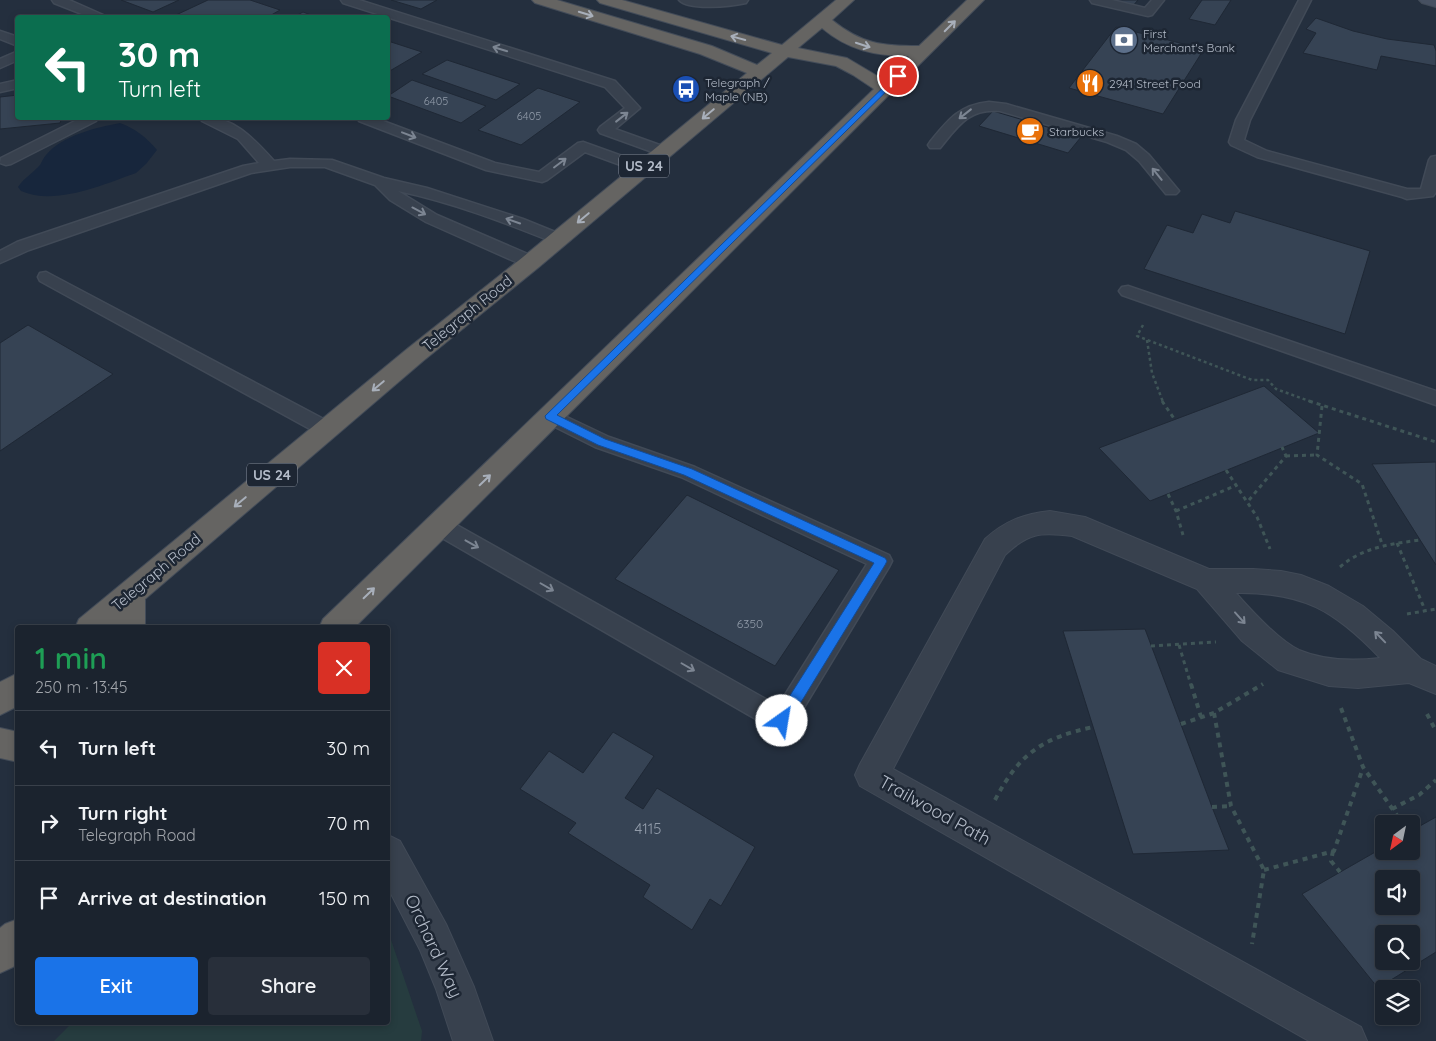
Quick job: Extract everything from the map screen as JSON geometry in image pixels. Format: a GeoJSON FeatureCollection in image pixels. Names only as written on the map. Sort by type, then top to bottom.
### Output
{"type":"FeatureCollection","features":[{"type":"Feature","properties":{"kind":"highway"},"geometry":{"type":"LineString","coordinates":[[540,0],[706,50],[759,72]]}},
{"type":"Feature","properties":{"kind":"highway"},"geometry":{"type":"LineString","coordinates":[[605,0],[785,50],[840,62],[860,71],[886,89]]}},
{"type":"Feature","properties":{"kind":"highway","name":"Telegraph Road"},"geometry":{"type":"LineString","coordinates":[[94,625],[326,429],[559,239],[846,0]]}},
{"type":"Feature","properties":{"kind":"highway"},"geometry":{"type":"LineString","coordinates":[[337,625],[976,0]]}},
{"type":"Feature","properties":{"kind":"highway"},"geometry":{"type":"LineString","coordinates":[[822,20],[850,41],[864,46],[892,51],[924,51]]}},
{"type":"Feature","properties":{"kind":"highway"},"geometry":{"type":"LineString","coordinates":[[130,595],[130,625]]}},
{"type":"Feature","properties":{"kind":"highway"},"geometry":{"type":"LineString","coordinates":[[0,701],[15,689]]}},
{"type":"Feature","properties":{"kind":"highway"},"geometry":{"type":"LineString","coordinates":[[0,743],[15,746]]}},
{"type":"Feature","properties":{"kind":"highway"},"geometry":{"type":"LineString","coordinates":[[0,954],[15,940]]}},
{"type":"Feature","properties":{"kind":"main road"},"geometry":{"type":"LineString","coordinates":[[1427,0],[1436,2]]}},
{"type":"Feature","properties":{"kind":"street","name":"Trailwood Path"},"geometry":{"type":"LineString","coordinates":[[1347,1041],[872,774],[995,547],[1008,534],[1029,524],[1050,522],[1075,525],[1207,582],[1280,582],[1320,595],[1342,607],[1372,628],[1423,674]]}},
{"type":"Feature","properties":{"kind":"street","name":"Trailwood Path"},"geometry":{"type":"LineString","coordinates":[[1207,582],[1252,632],[1289,660],[1329,672],[1423,674]]}},
{"type":"Feature","properties":{"kind":"street","name":"Orchard Way"},"geometry":{"type":"LineString","coordinates":[[390,857],[433,937],[455,987],[473,1041]]}},
{"type":"Feature","properties":{"kind":"lane"},"geometry":{"type":"LineString","coordinates":[[58,0],[96,15]]}},
{"type":"Feature","properties":{"kind":"lane"},"geometry":{"type":"LineString","coordinates":[[347,0],[380,15]]}},
{"type":"Feature","properties":{"kind":"lane"},"geometry":{"type":"LineString","coordinates":[[685,0],[719,4],[742,0]]}},
{"type":"Feature","properties":{"kind":"lane"},"geometry":{"type":"LineString","coordinates":[[1096,0],[1148,12],[1158,0]]}},
{"type":"Feature","properties":{"kind":"lane"},"geometry":{"type":"LineString","coordinates":[[1305,0],[1243,120],[1236,142],[1262,154],[1407,194],[1428,193],[1436,160]]}},
{"type":"Feature","properties":{"kind":"lane"},"geometry":{"type":"LineString","coordinates":[[369,120],[491,166],[542,177],[633,108],[610,84],[390,18]]}},
{"type":"Feature","properties":{"kind":"lane"},"geometry":{"type":"LineString","coordinates":[[0,35],[15,41]]}},
{"type":"Feature","properties":{"kind":"lane"},"geometry":{"type":"LineString","coordinates":[[0,64],[15,57]]}},
{"type":"Feature","properties":{"kind":"lane"},"geometry":{"type":"LineString","coordinates":[[0,88],[15,85]]}},
{"type":"Feature","properties":{"kind":"lane"},"geometry":{"type":"LineString","coordinates":[[934,145],[966,111],[983,106],[1001,107],[1112,139],[1131,147],[1144,158],[1170,191]]}},
{"type":"Feature","properties":{"kind":"lane"},"geometry":{"type":"LineString","coordinates":[[6,162],[88,120]]}},
{"type":"Feature","properties":{"kind":"lane"},"geometry":{"type":"LineString","coordinates":[[211,120],[243,136],[270,166]]}},
{"type":"Feature","properties":{"kind":"lane"},"geometry":{"type":"LineString","coordinates":[[605,130],[663,151]]}},
{"type":"Feature","properties":{"kind":"lane"},"geometry":{"type":"LineString","coordinates":[[583,146],[642,168]]}},
{"type":"Feature","properties":{"kind":"lane"},"geometry":{"type":"LineString","coordinates":[[0,258],[23,246],[248,169],[290,163],[327,163],[380,182],[422,191],[517,222],[559,239]]}},
{"type":"Feature","properties":{"kind":"lane"},"geometry":{"type":"LineString","coordinates":[[380,182],[394,197],[453,229],[531,262]]}},
{"type":"Feature","properties":{"kind":"lane"},"geometry":{"type":"LineString","coordinates":[[46,277],[326,429]]}},
{"type":"Feature","properties":{"kind":"lane"},"geometry":{"type":"LineString","coordinates":[[1128,291],[1436,398]]}},
{"type":"Feature","properties":{"kind":"lane"},"geometry":{"type":"LineString","coordinates":[[438,525],[782,721],[881,561],[688,472],[602,442],[550,416]]}},
{"type":"Feature","properties":{"kind":"path"},"geometry":{"type":"LineString","coordinates":[[1156,300],[1137,336],[1252,380],[1268,380],[1276,389],[1322,406],[1436,442]]}},
{"type":"Feature","properties":{"kind":"path"},"geometry":{"type":"LineString","coordinates":[[1147,340],[1149,365],[1157,394],[1175,420]]}},
{"type":"Feature","properties":{"kind":"path"},"geometry":{"type":"LineString","coordinates":[[1317,455],[1322,406]]}},
{"type":"Feature","properties":{"kind":"path"},"geometry":{"type":"LineString","coordinates":[[1282,447],[1286,456]]}},
{"type":"Feature","properties":{"kind":"path"},"geometry":{"type":"LineString","coordinates":[[1248,500],[1286,456],[1317,455],[1362,484],[1382,544]]}},
{"type":"Feature","properties":{"kind":"path"},"geometry":{"type":"LineString","coordinates":[[1226,470],[1248,500],[1266,534],[1280,582]]}},
{"type":"Feature","properties":{"kind":"path"},"geometry":{"type":"LineString","coordinates":[[1176,511],[1237,485]]}},
{"type":"Feature","properties":{"kind":"path"},"geometry":{"type":"LineString","coordinates":[[1320,595],[1329,579],[1342,564],[1358,553],[1382,544],[1420,540]]}},
{"type":"Feature","properties":{"kind":"path"},"geometry":{"type":"LineString","coordinates":[[1397,543],[1425,610]]}},
{"type":"Feature","properties":{"kind":"path"},"geometry":{"type":"LineString","coordinates":[[1151,646],[1221,642],[1252,632]]}},
{"type":"Feature","properties":{"kind":"path"},"geometry":{"type":"LineString","coordinates":[[1179,645],[1200,717]]}},
{"type":"Feature","properties":{"kind":"path"},"geometry":{"type":"LineString","coordinates":[[1181,724],[1214,713],[1264,683],[1289,660]]}},
{"type":"Feature","properties":{"kind":"path"},"geometry":{"type":"LineString","coordinates":[[1329,672],[1349,733],[1363,767],[1396,815]]}},
{"type":"Feature","properties":{"kind":"path"},"geometry":{"type":"LineString","coordinates":[[1214,713],[1231,806],[1264,870],[1252,946]]}},
{"type":"Feature","properties":{"kind":"path"},"geometry":{"type":"LineString","coordinates":[[992,805],[1016,765],[1038,744],[1064,732],[1093,727]]}},
{"type":"Feature","properties":{"kind":"path"},"geometry":{"type":"LineString","coordinates":[[1340,872],[1331,861],[1363,767]]}},
{"type":"Feature","properties":{"kind":"path"},"geometry":{"type":"LineString","coordinates":[[1392,810],[1419,795],[1436,780]]}},
{"type":"Feature","properties":{"kind":"path"},"geometry":{"type":"LineString","coordinates":[[1212,807],[1231,806]]}},
{"type":"Feature","properties":{"kind":"path"},"geometry":{"type":"LineString","coordinates":[[1264,870],[1334,851]]}},
{"type":"Feature","properties":{"kind":"green space"},"geometry":{"type":"Polygon","coordinates":[[[390,937],[422,1031],[421,1041],[54,1041],[70,1025],[390,1025],[390,937]]]}},
{"type":"Feature","properties":{"kind":"water"},"geometry":{"type":"Polygon","coordinates":[[[120,123],[140,134],[157,150],[136,173],[94,188],[63,195],[34,195],[21,191],[18,187],[40,165],[44,157],[61,142],[80,133],[120,123]]]}},
{"type":"Feature","properties":{"kind":"building"},"geometry":{"type":"Polygon","coordinates":[[[121,0],[179,0],[153,12],[121,0]]]}},
{"type":"Feature","properties":{"kind":"building"},"geometry":{"type":"Polygon","coordinates":[[[208,0],[250,0],[280,10],[271,15],[176,15],[208,0]]]}},
{"type":"Feature","properties":{"kind":"building"},"geometry":{"type":"Polygon","coordinates":[[[391,0],[437,0],[421,9],[391,0]]]}},
{"type":"Feature","properties":{"kind":"building"},"geometry":{"type":"Polygon","coordinates":[[[1101,0],[1138,0],[1132,7],[1101,0]]]}},
{"type":"Feature","properties":{"kind":"building"},"geometry":{"type":"Polygon","coordinates":[[[1202,0],[1231,0],[1215,25],[1189,19],[1202,0]]]}},
{"type":"Feature","properties":{"kind":"building"},"geometry":{"type":"Polygon","coordinates":[[[303,12],[311,15],[298,15],[303,12]]]}},
{"type":"Feature","properties":{"kind":"building"},"geometry":{"type":"Polygon","coordinates":[[[1316,18],[1353,31],[1387,39],[1434,45],[1436,66],[1381,56],[1377,70],[1303,53],[1316,33],[1306,29],[1316,18]]]}},
{"type":"Feature","properties":{"kind":"building"},"geometry":{"type":"Polygon","coordinates":[[[1116,27],[1204,49],[1163,114],[1069,88],[1116,27]]]}},
{"type":"Feature","properties":{"kind":"building"},"geometry":{"type":"Polygon","coordinates":[[[390,42],[422,52],[390,71],[390,42]]]}},
{"type":"Feature","properties":{"kind":"building"},"geometry":{"type":"Polygon","coordinates":[[[447,60],[520,84],[496,100],[422,74],[447,60]]]}},
{"type":"Feature","properties":{"kind":"building"},"geometry":{"type":"Polygon","coordinates":[[[412,80],[486,106],[461,123],[390,97],[390,95],[412,80]]]}},
{"type":"Feature","properties":{"kind":"building"},"geometry":{"type":"Polygon","coordinates":[[[538,88],[580,102],[521,145],[478,130],[538,88]]]}},
{"type":"Feature","properties":{"kind":"building"},"geometry":{"type":"Polygon","coordinates":[[[15,95],[15,120],[61,120],[60,123],[0,129],[0,97],[15,95]]]}},
{"type":"Feature","properties":{"kind":"building","name":"Starbucks"},"geometry":{"type":"Polygon","coordinates":[[[993,111],[1081,137],[1068,153],[979,126],[993,111]]]}},
{"type":"Feature","properties":{"kind":"building"},"geometry":{"type":"Polygon","coordinates":[[[1235,211],[1370,251],[1345,334],[1144,269],[1167,225],[1193,233],[1202,214],[1230,223],[1235,211]]]}},
{"type":"Feature","properties":{"kind":"building"},"geometry":{"type":"Polygon","coordinates":[[[28,325],[113,374],[0,451],[0,343],[28,325]]]}},
{"type":"Feature","properties":{"kind":"building"},"geometry":{"type":"Polygon","coordinates":[[[1264,386],[1319,433],[1150,501],[1099,448],[1264,386]]]}},
{"type":"Feature","properties":{"kind":"building"},"geometry":{"type":"Polygon","coordinates":[[[1436,462],[1436,565],[1372,464],[1436,462]]]}},
{"type":"Feature","properties":{"kind":"building"},"geometry":{"type":"Polygon","coordinates":[[[687,495],[839,570],[775,666],[615,579],[687,495]]]}},
{"type":"Feature","properties":{"kind":"building"},"geometry":{"type":"Polygon","coordinates":[[[1145,629],[1229,850],[1133,854],[1063,631],[1145,629]]]}},
{"type":"Feature","properties":{"kind":"building"},"geometry":{"type":"Polygon","coordinates":[[[613,732],[654,756],[625,798],[643,809],[657,788],[755,847],[721,906],[710,899],[692,930],[643,897],[650,885],[568,833],[576,823],[520,789],[549,751],[583,773],[613,732]]]}},
{"type":"Feature","properties":{"kind":"building"},"geometry":{"type":"Polygon","coordinates":[[[1436,817],[1436,952],[1420,962],[1420,925],[1375,925],[1375,970],[1407,970],[1391,980],[1375,980],[1375,984],[1302,894],[1375,852],[1375,860],[1420,860],[1420,826],[1436,817]]]}},
{"type":"Feature","properties":{"kind":"place","name":"First Merchant's Bank"},"geometry":{"type":"Point","coordinates":[1124,40]}},
{"type":"Feature","properties":{"kind":"place","name":"2941 Street Food"},"geometry":{"type":"Point","coordinates":[1090,83]}},
{"type":"Feature","properties":{"kind":"place","name":"Telegraph / Maple (NB)"},"geometry":{"type":"Point","coordinates":[686,89]}},
{"type":"Feature","properties":{"kind":"place","name":"Starbucks"},"geometry":{"type":"Point","coordinates":[1030,131]}},
{"type":"Feature","properties":{"kind":"route"},"geometry":{"type":"LineString","coordinates":[[782,721],[881,561],[688,472],[602,442],[550,416],[898,76]]}}]}
